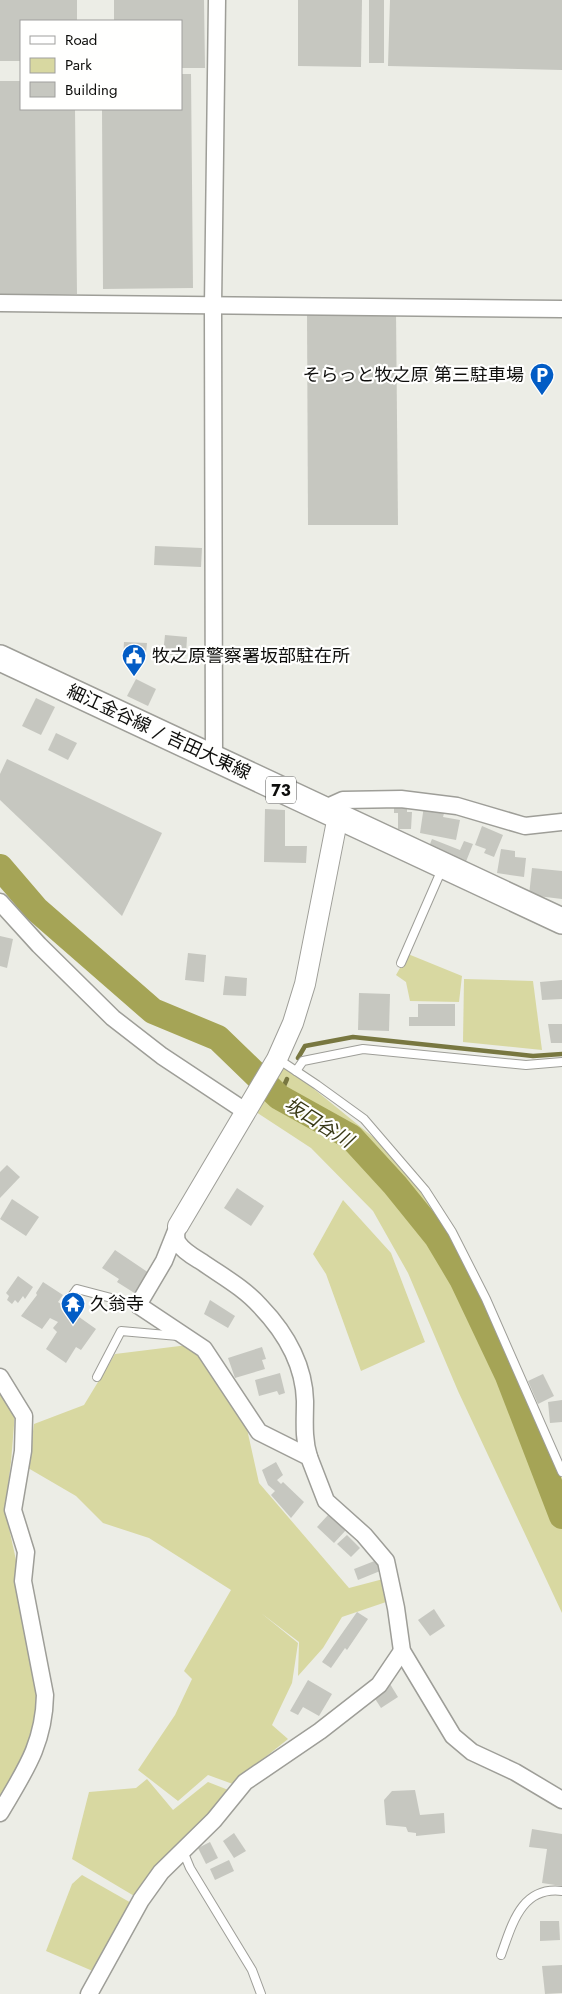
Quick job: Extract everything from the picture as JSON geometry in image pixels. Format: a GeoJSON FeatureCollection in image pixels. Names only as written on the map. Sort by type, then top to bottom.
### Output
{"type":"FeatureCollection","features":[{"type":"Feature","properties":{"kind":"main road","name":"細江金谷線 / 吉田大東線"},"geometry":{"type":"LineString","coordinates":[[1,662],[214,758],[442,867],[562,921]]}},
{"type":"Feature","properties":{"kind":"street"},"geometry":{"type":"LineString","coordinates":[[214,758],[213,306],[217,0]]}},
{"type":"Feature","properties":{"kind":"street"},"geometry":{"type":"LineString","coordinates":[[0,303],[562,309]]}},
{"type":"Feature","properties":{"kind":"street"},"geometry":{"type":"LineString","coordinates":[[309,1457],[259,1432],[204,1349],[138,1305],[164,1261],[178,1226],[274,1063],[293,1023],[305,984],[330,813],[343,800],[401,799],[457,806],[526,826],[562,822]]}},
{"type":"Feature","properties":{"kind":"street"},"geometry":{"type":"LineString","coordinates":[[0,902],[113,1018],[162,1056],[247,1108]]}},
{"type":"Feature","properties":{"kind":"street"},"geometry":{"type":"LineString","coordinates":[[178,1226],[177,1240],[184,1250],[243,1290],[278,1327],[286,1340],[299,1369],[303,1384],[305,1398],[304,1444],[326,1501],[364,1535],[386,1562],[396,1608],[402,1651],[453,1736],[472,1752],[516,1772],[562,1800]]}},
{"type":"Feature","properties":{"kind":"street"},"geometry":{"type":"LineString","coordinates":[[0,1377],[24,1416],[23,1451],[13,1510],[26,1552],[23,1580],[45,1695],[45,1713],[38,1745],[0,1813]]}},
{"type":"Feature","properties":{"kind":"street"},"geometry":{"type":"LineString","coordinates":[[89,1994],[148,1888],[161,1872],[214,1820],[245,1782],[320,1731],[379,1685],[402,1651]]}},
{"type":"Feature","properties":{"kind":"lane"},"geometry":{"type":"LineString","coordinates":[[401,963],[442,867]]}},
{"type":"Feature","properties":{"kind":"lane"},"geometry":{"type":"LineString","coordinates":[[296,1071],[304,1061],[363,1049],[526,1065],[562,1062]]}},
{"type":"Feature","properties":{"kind":"lane"},"geometry":{"type":"LineString","coordinates":[[274,1063],[296,1071],[364,1119],[425,1190],[452,1232],[486,1299],[562,1472]]}},
{"type":"Feature","properties":{"kind":"lane"},"geometry":{"type":"LineString","coordinates":[[72,1296],[77,1289],[138,1305]]}},
{"type":"Feature","properties":{"kind":"lane"},"geometry":{"type":"LineString","coordinates":[[97,1377],[121,1331],[185,1337]]}},
{"type":"Feature","properties":{"kind":"lane"},"geometry":{"type":"LineString","coordinates":[[183,1851],[190,1868],[252,1970],[262,1994]]}},
{"type":"Feature","properties":{"kind":"lane"},"geometry":{"type":"LineString","coordinates":[[501,1955],[517,1913],[529,1900],[538,1893],[549,1889],[562,1891]]}},
{"type":"Feature","properties":{"kind":"green space"},"geometry":{"type":"Polygon","coordinates":[[[408,954],[462,976],[459,1002],[410,1001],[406,982],[396,975],[408,954]]]}},
{"type":"Feature","properties":{"kind":"green space"},"geometry":{"type":"Polygon","coordinates":[[[464,979],[533,981],[542,1050],[463,1042],[464,979]]]}},
{"type":"Feature","properties":{"kind":"green space"},"geometry":{"type":"Polygon","coordinates":[[[282,1063],[416,1172],[431,1204],[472,1272],[562,1472],[562,1613],[458,1391],[408,1273],[373,1211],[311,1148],[256,1112],[282,1063]]]}},
{"type":"Feature","properties":{"kind":"green space"},"geometry":{"type":"Polygon","coordinates":[[[343,1200],[391,1253],[425,1342],[361,1371],[326,1274],[313,1254],[343,1200]]]}},
{"type":"Feature","properties":{"kind":"green space"},"geometry":{"type":"Polygon","coordinates":[[[196,1344],[245,1420],[259,1483],[349,1588],[387,1578],[389,1601],[342,1617],[323,1648],[298,1676],[299,1642],[261,1613],[298,1643],[292,1683],[272,1725],[288,1739],[247,1772],[241,1787],[208,1775],[178,1801],[138,1770],[175,1715],[192,1679],[184,1671],[231,1590],[149,1538],[103,1523],[76,1496],[28,1468],[34,1424],[84,1405],[115,1354],[196,1344]]]}},
{"type":"Feature","properties":{"kind":"green space"},"geometry":{"type":"Polygon","coordinates":[[[0,1391],[15,1413],[5,1510],[18,1569],[24,1632],[39,1702],[23,1761],[0,1801],[0,1391]]]}},
{"type":"Feature","properties":{"kind":"green space"},"geometry":{"type":"Polygon","coordinates":[[[147,1779],[173,1810],[208,1782],[236,1793],[141,1900],[72,1859],[89,1792],[136,1788],[147,1779]]]}},
{"type":"Feature","properties":{"kind":"green space"},"geometry":{"type":"Polygon","coordinates":[[[82,1875],[133,1904],[95,1972],[46,1951],[72,1884],[82,1875]]]}},
{"type":"Feature","properties":{"kind":"building"},"geometry":{"type":"Polygon","coordinates":[[[0,0],[77,0],[77,20],[20,20],[20,61],[0,61],[0,0]]]}},
{"type":"Feature","properties":{"kind":"building"},"geometry":{"type":"Polygon","coordinates":[[[114,0],[204,0],[205,68],[182,68],[182,20],[114,20],[114,0]]]}},
{"type":"Feature","properties":{"kind":"building"},"geometry":{"type":"Polygon","coordinates":[[[298,0],[362,0],[361,67],[298,66],[298,0]]]}},
{"type":"Feature","properties":{"kind":"building"},"geometry":{"type":"Polygon","coordinates":[[[369,0],[384,0],[384,63],[369,63],[369,0]]]}},
{"type":"Feature","properties":{"kind":"building"},"geometry":{"type":"Polygon","coordinates":[[[390,0],[562,0],[562,70],[388,66],[390,0]]]}},
{"type":"Feature","properties":{"kind":"building"},"geometry":{"type":"Polygon","coordinates":[[[182,74],[191,74],[193,288],[103,289],[102,110],[182,110],[182,74]]]}},
{"type":"Feature","properties":{"kind":"building"},"geometry":{"type":"Polygon","coordinates":[[[0,81],[20,81],[20,110],[75,110],[77,294],[0,295],[0,81]]]}},
{"type":"Feature","properties":{"kind":"building"},"geometry":{"type":"Polygon","coordinates":[[[307,311],[396,311],[398,525],[308,525],[307,311]]]}},
{"type":"Feature","properties":{"kind":"building"},"geometry":{"type":"Polygon","coordinates":[[[155,546],[202,548],[201,567],[154,565],[155,546]]]}},
{"type":"Feature","properties":{"kind":"building"},"geometry":{"type":"Polygon","coordinates":[[[165,635],[187,637],[186,656],[163,654],[165,635]]]}},
{"type":"Feature","properties":{"kind":"building"},"geometry":{"type":"Polygon","coordinates":[[[124,642],[147,643],[145,662],[123,660],[124,642]]]}},
{"type":"Feature","properties":{"kind":"building"},"geometry":{"type":"Polygon","coordinates":[[[136,679],[156,689],[148,706],[127,696],[136,679]]]}},
{"type":"Feature","properties":{"kind":"building"},"geometry":{"type":"Polygon","coordinates":[[[36,698],[55,707],[41,735],[22,726],[36,698]]]}},
{"type":"Feature","properties":{"kind":"building"},"geometry":{"type":"Polygon","coordinates":[[[56,733],[77,743],[68,760],[48,750],[56,733]]]}},
{"type":"Feature","properties":{"kind":"building"},"geometry":{"type":"Polygon","coordinates":[[[7,759],[162,833],[122,916],[0,800],[0,774],[7,759]]]}},
{"type":"Feature","properties":{"kind":"building"},"geometry":{"type":"Polygon","coordinates":[[[394,804],[407,805],[407,812],[412,812],[411,829],[398,829],[398,813],[394,813],[394,804]]]}},
{"type":"Feature","properties":{"kind":"building"},"geometry":{"type":"Polygon","coordinates":[[[424,806],[445,810],[443,817],[460,820],[456,840],[420,833],[424,806]]]}},
{"type":"Feature","properties":{"kind":"building"},"geometry":{"type":"Polygon","coordinates":[[[265,809],[285,810],[285,846],[307,846],[306,863],[264,862],[265,809]]]}},
{"type":"Feature","properties":{"kind":"building"},"geometry":{"type":"Polygon","coordinates":[[[482,826],[503,835],[494,857],[484,853],[486,849],[475,845],[482,826]]]}},
{"type":"Feature","properties":{"kind":"building"},"geometry":{"type":"Polygon","coordinates":[[[432,839],[460,850],[464,841],[473,844],[465,864],[428,849],[432,839]]]}},
{"type":"Feature","properties":{"kind":"building"},"geometry":{"type":"Polygon","coordinates":[[[501,849],[515,851],[515,857],[526,858],[524,877],[497,873],[501,849]]]}},
{"type":"Feature","properties":{"kind":"building"},"geometry":{"type":"Polygon","coordinates":[[[532,868],[562,871],[562,899],[529,895],[532,868]]]}},
{"type":"Feature","properties":{"kind":"building"},"geometry":{"type":"Polygon","coordinates":[[[0,936],[13,939],[7,968],[0,966],[0,936]]]}},
{"type":"Feature","properties":{"kind":"building"},"geometry":{"type":"Polygon","coordinates":[[[188,953],[206,955],[204,982],[185,980],[188,953]]]}},
{"type":"Feature","properties":{"kind":"building"},"geometry":{"type":"Polygon","coordinates":[[[225,976],[247,978],[246,996],[223,995],[225,976]]]}},
{"type":"Feature","properties":{"kind":"building"},"geometry":{"type":"Polygon","coordinates":[[[562,980],[562,999],[542,1000],[540,982],[562,980]]]}},
{"type":"Feature","properties":{"kind":"building"},"geometry":{"type":"Polygon","coordinates":[[[359,993],[390,994],[389,1031],[358,1030],[359,993]]]}},
{"type":"Feature","properties":{"kind":"building"},"geometry":{"type":"Polygon","coordinates":[[[418,1004],[455,1004],[455,1026],[409,1026],[409,1017],[418,1017],[418,1004]]]}},
{"type":"Feature","properties":{"kind":"building"},"geometry":{"type":"Polygon","coordinates":[[[548,1024],[562,1024],[562,1043],[551,1043],[548,1024]]]}},
{"type":"Feature","properties":{"kind":"building"},"geometry":{"type":"Polygon","coordinates":[[[7,1165],[20,1177],[0,1198],[0,1172],[7,1165]]]}},
{"type":"Feature","properties":{"kind":"building"},"geometry":{"type":"Polygon","coordinates":[[[237,1188],[264,1206],[251,1226],[224,1208],[237,1188]]]}},
{"type":"Feature","properties":{"kind":"building"},"geometry":{"type":"Polygon","coordinates":[[[12,1199],[39,1217],[26,1236],[0,1219],[12,1199]]]}},
{"type":"Feature","properties":{"kind":"building"},"geometry":{"type":"Polygon","coordinates":[[[115,1250],[149,1273],[136,1294],[117,1282],[119,1279],[102,1268],[115,1250]]]}},
{"type":"Feature","properties":{"kind":"building"},"geometry":{"type":"Polygon","coordinates":[[[18,1276],[33,1287],[25,1299],[23,1296],[18,1303],[15,1300],[12,1304],[7,1300],[9,1296],[6,1293],[18,1276]]]}},
{"type":"Feature","properties":{"kind":"building","name":"久翁寺"},"geometry":{"type":"Polygon","coordinates":[[[43,1282],[63,1295],[58,1302],[96,1329],[81,1350],[76,1347],[66,1363],[46,1349],[57,1332],[53,1328],[58,1322],[50,1318],[42,1329],[21,1316],[37,1295],[36,1293],[43,1282]]]}},
{"type":"Feature","properties":{"kind":"building"},"geometry":{"type":"Polygon","coordinates":[[[210,1300],[235,1316],[228,1328],[204,1314],[210,1300]]]}},
{"type":"Feature","properties":{"kind":"building"},"geometry":{"type":"Polygon","coordinates":[[[262,1347],[266,1359],[262,1360],[265,1369],[235,1378],[228,1358],[262,1347]]]}},
{"type":"Feature","properties":{"kind":"building"},"geometry":{"type":"Polygon","coordinates":[[[280,1373],[285,1393],[279,1395],[277,1391],[259,1396],[255,1380],[280,1373]]]}},
{"type":"Feature","properties":{"kind":"building"},"geometry":{"type":"Polygon","coordinates":[[[543,1374],[554,1396],[538,1404],[528,1381],[543,1374]]]}},
{"type":"Feature","properties":{"kind":"building"},"geometry":{"type":"Polygon","coordinates":[[[562,1400],[562,1422],[550,1423],[548,1402],[562,1400]]]}},
{"type":"Feature","properties":{"kind":"building"},"geometry":{"type":"Polygon","coordinates":[[[276,1462],[283,1475],[277,1480],[281,1484],[283,1482],[304,1502],[291,1518],[271,1495],[275,1491],[268,1485],[262,1470],[276,1462]]]}},
{"type":"Feature","properties":{"kind":"building"},"geometry":{"type":"Polygon","coordinates":[[[329,1514],[346,1530],[334,1543],[317,1527],[329,1514]]]}},
{"type":"Feature","properties":{"kind":"building"},"geometry":{"type":"Polygon","coordinates":[[[347,1535],[360,1548],[351,1557],[337,1544],[347,1535]]]}},
{"type":"Feature","properties":{"kind":"building"},"geometry":{"type":"Polygon","coordinates":[[[377,1560],[385,1569],[358,1580],[354,1569],[377,1560]]]}},
{"type":"Feature","properties":{"kind":"building"},"geometry":{"type":"Polygon","coordinates":[[[434,1609],[445,1626],[430,1636],[418,1620],[434,1609]]]}},
{"type":"Feature","properties":{"kind":"building"},"geometry":{"type":"Polygon","coordinates":[[[357,1612],[368,1619],[347,1650],[345,1648],[331,1668],[322,1662],[357,1612]]]}},
{"type":"Feature","properties":{"kind":"building"},"geometry":{"type":"Polygon","coordinates":[[[308,1680],[332,1694],[319,1716],[303,1707],[298,1715],[290,1711],[308,1680]]]}},
{"type":"Feature","properties":{"kind":"building"},"geometry":{"type":"Polygon","coordinates":[[[390,1684],[398,1697],[381,1708],[372,1694],[390,1684]]]}},
{"type":"Feature","properties":{"kind":"building"},"geometry":{"type":"Polygon","coordinates":[[[415,1790],[420,1815],[444,1813],[445,1833],[416,1836],[416,1833],[408,1832],[406,1827],[386,1825],[384,1800],[392,1791],[415,1790]]]}},
{"type":"Feature","properties":{"kind":"building"},"geometry":{"type":"Polygon","coordinates":[[[532,1829],[562,1834],[562,1886],[542,1883],[547,1849],[529,1847],[532,1829]]]}},
{"type":"Feature","properties":{"kind":"building"},"geometry":{"type":"Polygon","coordinates":[[[234,1833],[246,1851],[234,1858],[223,1841],[234,1833]]]}},
{"type":"Feature","properties":{"kind":"building"},"geometry":{"type":"Polygon","coordinates":[[[210,1842],[218,1858],[206,1864],[198,1848],[210,1842]]]}},
{"type":"Feature","properties":{"kind":"building"},"geometry":{"type":"Polygon","coordinates":[[[229,1860],[234,1871],[215,1880],[210,1869],[229,1860]]]}},
{"type":"Feature","properties":{"kind":"building"},"geometry":{"type":"Polygon","coordinates":[[[540,1921],[559,1921],[560,1940],[540,1941],[540,1921]]]}},
{"type":"Feature","properties":{"kind":"building"},"geometry":{"type":"Polygon","coordinates":[[[562,1965],[562,1993],[545,1994],[542,1966],[562,1965]]]}},
{"type":"Feature","properties":{"kind":"waterway","name":"坂口谷川"},"geometry":{"type":"LineString","coordinates":[[0,867],[36,909],[153,1011],[218,1038],[279,1097],[351,1137],[395,1185],[437,1237],[462,1279],[508,1376],[562,1516]]}},
{"type":"Feature","properties":{"kind":"waterway"},"geometry":{"type":"LineString","coordinates":[[298,1058],[305,1046],[353,1037],[533,1056],[562,1054]]}},
{"type":"Feature","properties":{"kind":"waterway"},"geometry":{"type":"LineString","coordinates":[[279,1097],[287,1079]]}},
{"type":"Feature","properties":{"kind":"place","name":"そらっと牧之原 第三駐車場"},"geometry":{"type":"Point","coordinates":[542,396]}},
{"type":"Feature","properties":{"kind":"place","name":"牧之原警察署坂部駐在所"},"geometry":{"type":"Point","coordinates":[134,677]}},
{"type":"Feature","properties":{"kind":"place","name":"久翁寺"},"geometry":{"type":"Point","coordinates":[73,1325]}}]}
